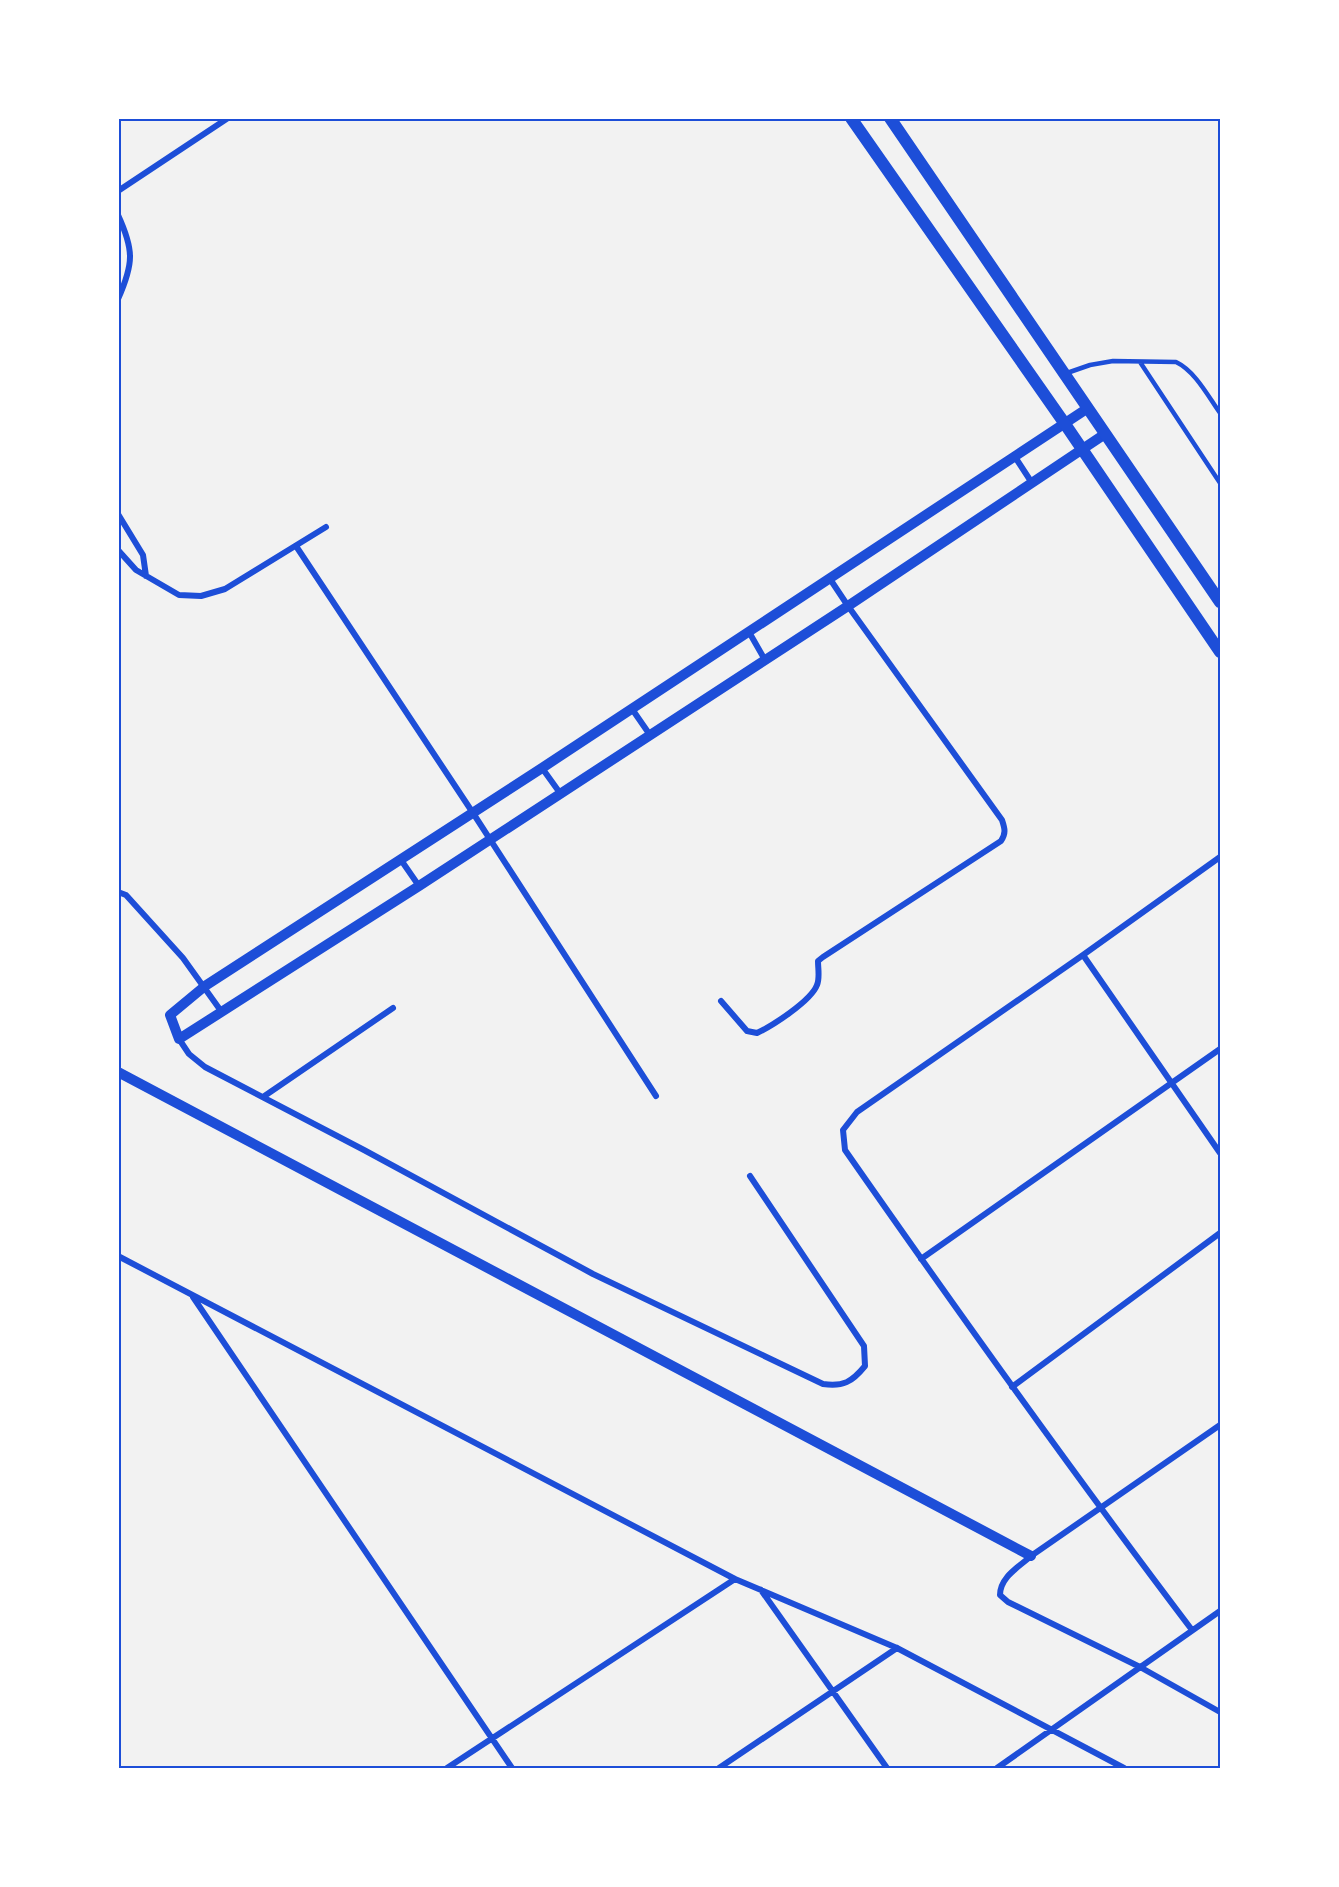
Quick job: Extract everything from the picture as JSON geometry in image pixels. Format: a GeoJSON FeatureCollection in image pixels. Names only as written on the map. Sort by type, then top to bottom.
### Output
{"type":"FeatureCollection","features":[{"type":"Feature","properties":{"kind":"main road"},"geometry":{"type":"LineString","coordinates":[[851,118],[1221,652]]}},
{"type":"Feature","properties":{"kind":"main road"},"geometry":{"type":"LineString","coordinates":[[890,118],[1221,602]]}},
{"type":"Feature","properties":{"kind":"street"},"geometry":{"type":"LineString","coordinates":[[118,191],[228,118]]}},
{"type":"Feature","properties":{"kind":"street"},"geometry":{"type":"LineString","coordinates":[[118,215],[130,240],[130,268],[118,299]]}},
{"type":"Feature","properties":{"kind":"street"},"geometry":{"type":"LineString","coordinates":[[750,1176],[864,1346],[865,1366],[854,1379],[836,1386],[823,1384],[593,1274],[205,1067],[189,1054],[179,1039],[170,1015],[205,986],[542,768],[1088,408]]}},
{"type":"Feature","properties":{"kind":"street"},"geometry":{"type":"LineString","coordinates":[[179,1039],[419,886],[848,606],[1105,434]]}},
{"type":"Feature","properties":{"kind":"street"},"geometry":{"type":"LineString","coordinates":[[1015,457],[1033,483]]}},
{"type":"Feature","properties":{"kind":"street"},"geometry":{"type":"LineString","coordinates":[[118,514],[142,555],[146,576]]}},
{"type":"Feature","properties":{"kind":"street"},"geometry":{"type":"LineString","coordinates":[[118,550],[136,570],[179,595],[201,596],[225,589],[326,526]]}},
{"type":"Feature","properties":{"kind":"street"},"geometry":{"type":"LineString","coordinates":[[296,546],[473,813],[656,1096]]}},
{"type":"Feature","properties":{"kind":"street"},"geometry":{"type":"LineString","coordinates":[[722,1001],[747,1030],[757,1033],[766,1029],[811,996],[817,987],[819,978],[818,961],[1001,841],[1005,835],[1002,820],[830,579]]}},
{"type":"Feature","properties":{"kind":"street"},"geometry":{"type":"LineString","coordinates":[[749,632],[765,660]]}},
{"type":"Feature","properties":{"kind":"street"},"geometry":{"type":"LineString","coordinates":[[632,709],[650,735]]}},
{"type":"Feature","properties":{"kind":"street"},"geometry":{"type":"LineString","coordinates":[[542,768],[560,793]]}},
{"type":"Feature","properties":{"kind":"street"},"geometry":{"type":"LineString","coordinates":[[1192,1630],[1100,1509],[921,1259],[845,1150],[843,1130],[857,1112],[1221,857]]}},
{"type":"Feature","properties":{"kind":"street"},"geometry":{"type":"LineString","coordinates":[[401,860],[419,886]]}},
{"type":"Feature","properties":{"kind":"street"},"geometry":{"type":"LineString","coordinates":[[118,892],[126,895],[183,958],[221,1011]]}},
{"type":"Feature","properties":{"kind":"street"},"geometry":{"type":"LineString","coordinates":[[1083,955],[1221,1153]]}},
{"type":"Feature","properties":{"kind":"street"},"geometry":{"type":"LineString","coordinates":[[263,1097],[393,1008]]}},
{"type":"Feature","properties":{"kind":"street"},"geometry":{"type":"LineString","coordinates":[[921,1259],[1221,1049]]}},
{"type":"Feature","properties":{"kind":"street"},"geometry":{"type":"LineString","coordinates":[[118,1072],[1031,1556]]}},
{"type":"Feature","properties":{"kind":"street"},"geometry":{"type":"LineString","coordinates":[[1012,1387],[1221,1233]]}},
{"type":"Feature","properties":{"kind":"street"},"geometry":{"type":"LineString","coordinates":[[118,1256],[735,1579],[897,1648],[1124,1768]]}},
{"type":"Feature","properties":{"kind":"street"},"geometry":{"type":"LineString","coordinates":[[191,1294],[512,1768]]}},
{"type":"Feature","properties":{"kind":"street"},"geometry":{"type":"LineString","coordinates":[[1221,1425],[1031,1556],[1000,1586],[1000,1595],[1008,1602],[1140,1667],[1221,1712]]}},
{"type":"Feature","properties":{"kind":"street"},"geometry":{"type":"LineString","coordinates":[[447,1768],[735,1579]]}},
{"type":"Feature","properties":{"kind":"street"},"geometry":{"type":"LineString","coordinates":[[760,1589],[887,1768]]}},
{"type":"Feature","properties":{"kind":"street"},"geometry":{"type":"LineString","coordinates":[[997,1768],[1221,1611]]}},
{"type":"Feature","properties":{"kind":"street"},"geometry":{"type":"LineString","coordinates":[[719,1768],[897,1648]]}},
{"type":"Feature","properties":{"kind":"lane"},"geometry":{"type":"LineString","coordinates":[[1064,374],[1090,365],[1113,361],[1176,362],[1183,366],[1221,413]]}},
{"type":"Feature","properties":{"kind":"lane"},"geometry":{"type":"LineString","coordinates":[[1140,362],[1221,483]]}}]}
